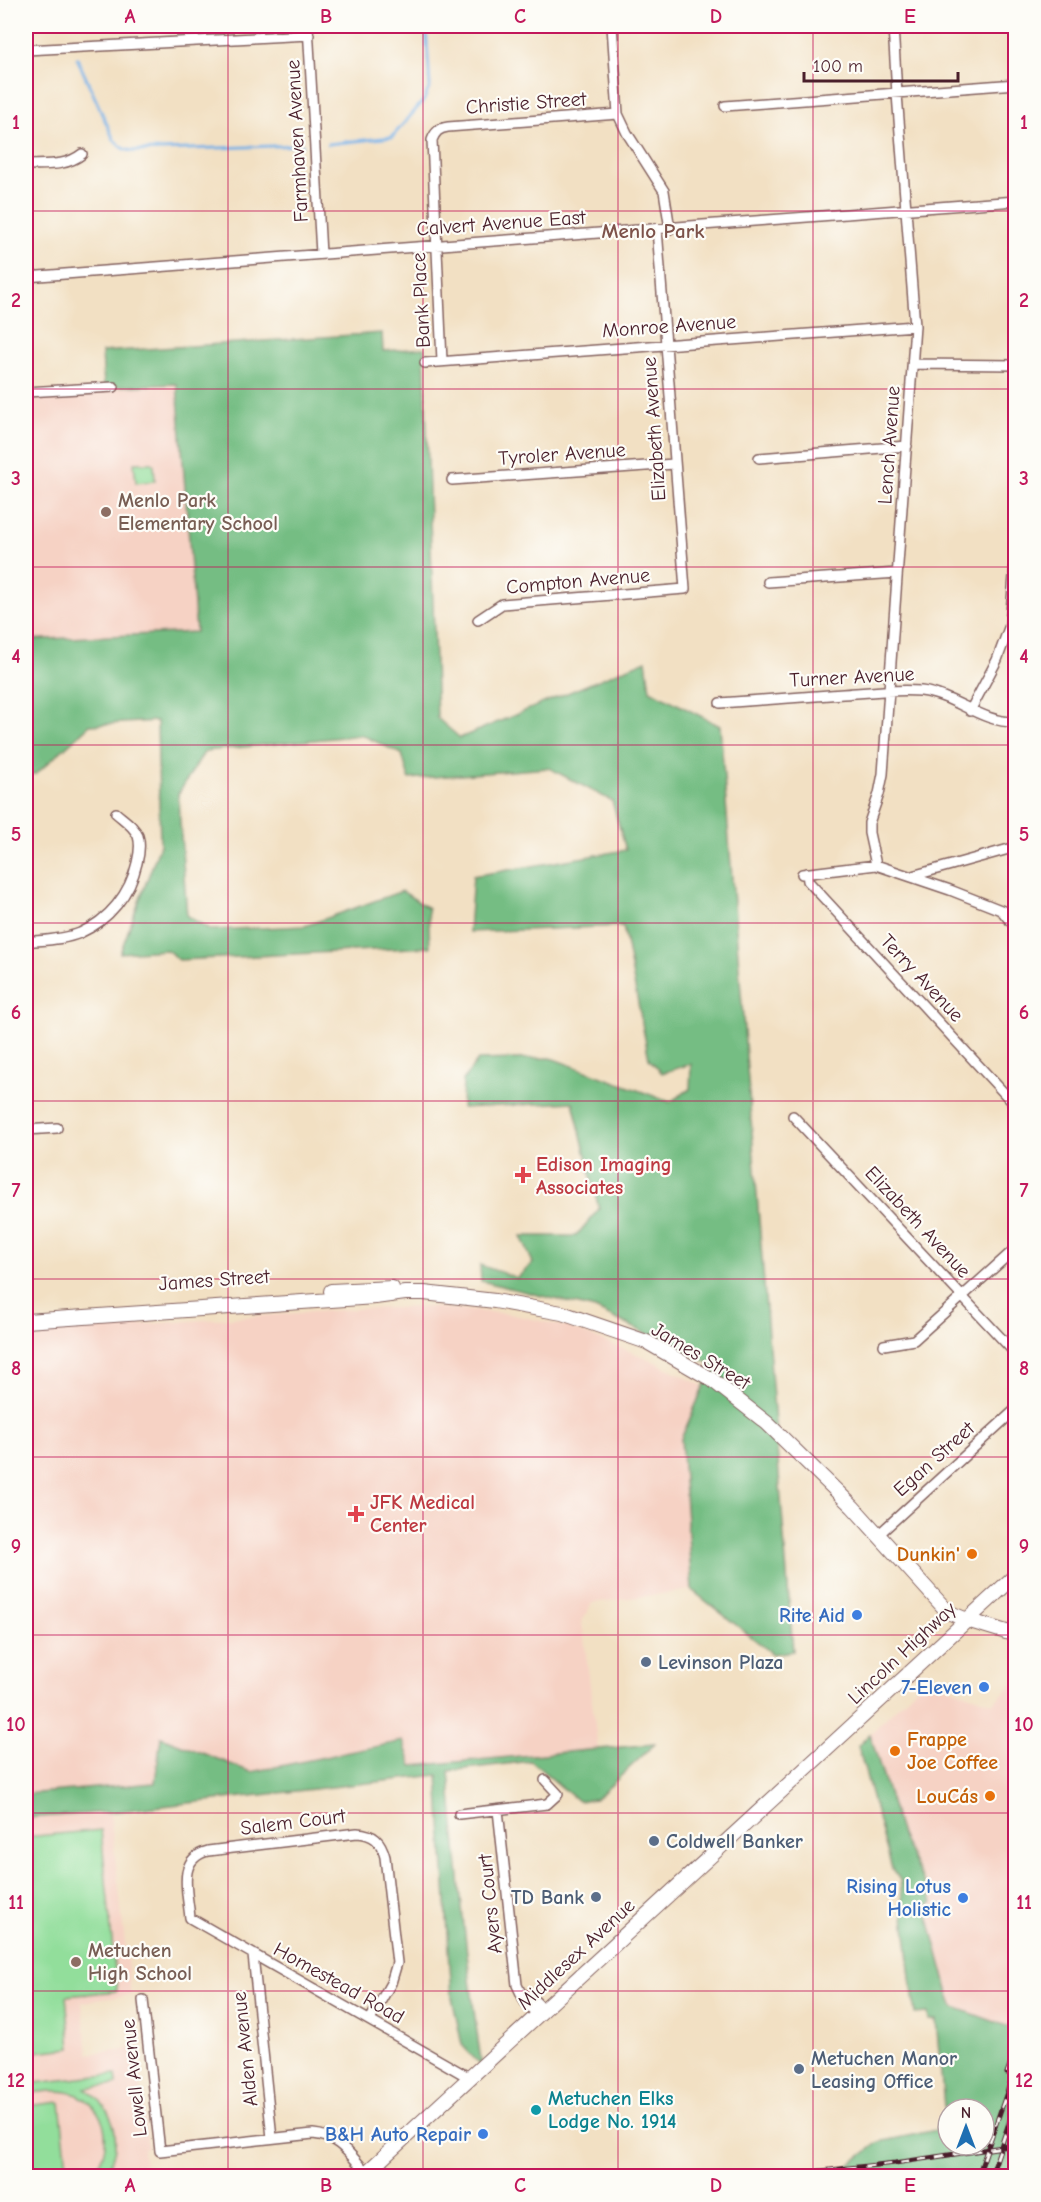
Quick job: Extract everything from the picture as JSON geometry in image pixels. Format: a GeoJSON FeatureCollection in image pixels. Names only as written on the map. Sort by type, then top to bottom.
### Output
{"type":"FeatureCollection","features":[{"type":"Feature","properties":{"kind":"street"},"geometry":{"type":"LineString","coordinates":[[612,26],[618,114],[627,133],[664,191],[670,228]]}},
{"type":"Feature","properties":{"kind":"street","name":"Lench Avenue"},"geometry":{"type":"LineString","coordinates":[[876,865],[869,823],[883,774],[915,326],[894,26]]}},
{"type":"Feature","properties":{"kind":"street"},"geometry":{"type":"LineString","coordinates":[[26,50],[308,30]]}},
{"type":"Feature","properties":{"kind":"street","name":"Farmhaven Avenue"},"geometry":{"type":"LineString","coordinates":[[308,30],[321,254]]}},
{"type":"Feature","properties":{"kind":"street"},"geometry":{"type":"LineString","coordinates":[[725,106],[1016,84]]}},
{"type":"Feature","properties":{"kind":"street","name":"Christie Street"},"geometry":{"type":"LineString","coordinates":[[437,131],[447,127],[618,114]]}},
{"type":"Feature","properties":{"kind":"street","name":"Bank Place"},"geometry":{"type":"LineString","coordinates":[[437,131],[432,140],[442,361]]}},
{"type":"Feature","properties":{"kind":"street"},"geometry":{"type":"LineString","coordinates":[[26,165],[66,163],[74,161],[82,154]]}},
{"type":"Feature","properties":{"kind":"street","name":"Calvert Avenue East"},"geometry":{"type":"LineString","coordinates":[[26,277],[1016,201]]}},
{"type":"Feature","properties":{"kind":"street","name":"Elizabeth Avenue"},"geometry":{"type":"LineString","coordinates":[[657,229],[685,590]]}},
{"type":"Feature","properties":{"kind":"street","name":"Monroe Avenue"},"geometry":{"type":"LineString","coordinates":[[425,363],[915,326]]}},
{"type":"Feature","properties":{"kind":"street"},"geometry":{"type":"LineString","coordinates":[[913,364],[1016,365]]}},
{"type":"Feature","properties":{"kind":"street"},"geometry":{"type":"LineString","coordinates":[[26,392],[114,387]]}},
{"type":"Feature","properties":{"kind":"street"},"geometry":{"type":"LineString","coordinates":[[759,458],[907,446]]}},
{"type":"Feature","properties":{"kind":"street","name":"Tyroler Avenue"},"geometry":{"type":"LineString","coordinates":[[452,480],[674,464]]}},
{"type":"Feature","properties":{"kind":"street"},"geometry":{"type":"LineString","coordinates":[[970,711],[1004,644],[1010,625],[1016,551]]}},
{"type":"Feature","properties":{"kind":"street"},"geometry":{"type":"LineString","coordinates":[[768,582],[897,573]]}},
{"type":"Feature","properties":{"kind":"street","name":"Compton Avenue"},"geometry":{"type":"LineString","coordinates":[[478,620],[502,604],[685,590]]}},
{"type":"Feature","properties":{"kind":"street","name":"Turner Avenue"},"geometry":{"type":"LineString","coordinates":[[720,703],[888,691],[921,691],[935,694],[970,711],[998,721],[1016,722]]}},
{"type":"Feature","properties":{"kind":"street"},"geometry":{"type":"LineString","coordinates":[[26,942],[64,939],[82,932],[108,915],[124,896],[135,871],[139,837],[134,828],[116,813]]}},
{"type":"Feature","properties":{"kind":"street"},"geometry":{"type":"LineString","coordinates":[[912,876],[1016,847]]}},
{"type":"Feature","properties":{"kind":"street"},"geometry":{"type":"LineString","coordinates":[[876,865],[912,876],[1016,916]]}},
{"type":"Feature","properties":{"kind":"street","name":"Terry Avenue"},"geometry":{"type":"LineString","coordinates":[[876,865],[805,873],[808,881],[1016,1106]]}},
{"type":"Feature","properties":{"kind":"street"},"geometry":{"type":"LineString","coordinates":[[1002,911],[1016,928]]}},
{"type":"Feature","properties":{"kind":"street","name":"Elizabeth Avenue"},"geometry":{"type":"LineString","coordinates":[[793,1116],[1016,1354]]}},
{"type":"Feature","properties":{"kind":"street"},"geometry":{"type":"LineString","coordinates":[[26,1130],[57,1128]]}},
{"type":"Feature","properties":{"kind":"street"},"geometry":{"type":"LineString","coordinates":[[884,1346],[914,1341],[1016,1248]]}},
{"type":"Feature","properties":{"kind":"street","name":"James Street"},"geometry":{"type":"LineString","coordinates":[[26,1314],[376,1288],[392,1288],[405,1293]]}},
{"type":"Feature","properties":{"kind":"street","name":"James Street"},"geometry":{"type":"LineString","coordinates":[[26,1322],[405,1293],[463,1296],[562,1313],[647,1342],[711,1379],[744,1403],[818,1472],[948,1612],[1016,1635]]}},
{"type":"Feature","properties":{"kind":"street","name":"Egan Street"},"geometry":{"type":"LineString","coordinates":[[877,1536],[1016,1409]]}},
{"type":"Feature","properties":{"kind":"street","name":"Lincoln Highway"},"geometry":{"type":"LineString","coordinates":[[815,1760],[1016,1575]]}},
{"type":"Feature","properties":{"kind":"street","name":"Middlesex Avenue"},"geometry":{"type":"LineString","coordinates":[[365,2175],[815,1760]]}},
{"type":"Feature","properties":{"kind":"street"},"geometry":{"type":"LineString","coordinates":[[459,1814],[547,1804],[558,1794],[545,1780]]}},
{"type":"Feature","properties":{"kind":"street","name":"Ayers Court"},"geometry":{"type":"LineString","coordinates":[[498,1810],[517,1985],[525,2002],[541,2012]]}},
{"type":"Feature","properties":{"kind":"street","name":"Salem Court"},"geometry":{"type":"LineString","coordinates":[[190,1918],[186,1874],[188,1865],[199,1854],[357,1833],[367,1833],[376,1838],[385,1857],[397,1963],[391,1983],[370,2020]]}},
{"type":"Feature","properties":{"kind":"street","name":"Homestead Road"},"geometry":{"type":"LineString","coordinates":[[190,1918],[470,2078]]}},
{"type":"Feature","properties":{"kind":"street","name":"Alden Avenue"},"geometry":{"type":"LineString","coordinates":[[253,1956],[272,2138]]}},
{"type":"Feature","properties":{"kind":"street","name":"Lowell Avenue"},"geometry":{"type":"LineString","coordinates":[[143,2000],[160,2151],[272,2138]]}},
{"type":"Feature","properties":{"kind":"street"},"geometry":{"type":"LineString","coordinates":[[272,2138],[313,2134],[332,2138],[365,2175]]}},
{"type":"Feature","properties":{"kind":"shaded area","name":"Menlo Park Elementary School"},"geometry":{"type":"Polygon","coordinates":[[[177,384],[196,633],[26,640],[26,392],[177,384]]]}},
{"type":"Feature","properties":{"kind":"shaded area","name":"JFK Medical Center"},"geometry":{"type":"Polygon","coordinates":[[[433,1307],[509,1314],[568,1327],[649,1359],[709,1389],[681,1439],[692,1590],[592,1603],[582,1622],[598,1749],[412,1766],[403,1741],[251,1772],[162,1737],[155,1783],[26,1794],[26,1333],[355,1309],[433,1307]]]}},
{"type":"Feature","properties":{"kind":"shaded area"},"geometry":{"type":"Polygon","coordinates":[[[925,1679],[993,1703],[1015,1682],[1016,2011],[1009,2027],[954,2007],[926,1908],[928,1887],[901,1835],[870,1734],[925,1679]]]}},
{"type":"Feature","properties":{"kind":"shaded area","name":"Metuchen High School"},"geometry":{"type":"Polygon","coordinates":[[[110,1812],[131,1995],[82,2002],[88,2054],[137,2047],[148,2148],[143,2149],[146,2176],[26,2176],[26,1818],[110,1812]]]}},
{"type":"Feature","properties":{"kind":"green space"},"geometry":{"type":"Polygon","coordinates":[[[382,333],[383,351],[424,348],[437,718],[460,738],[646,660],[650,690],[720,726],[793,1651],[773,1654],[692,1590],[681,1439],[713,1365],[595,1309],[481,1281],[480,1265],[517,1278],[533,1263],[521,1236],[576,1236],[599,1209],[573,1102],[462,1108],[463,1080],[478,1060],[551,1058],[670,1102],[690,1089],[691,1064],[662,1073],[649,1059],[623,926],[469,932],[473,876],[626,850],[612,801],[549,768],[409,779],[402,754],[362,735],[205,751],[178,794],[187,916],[211,930],[305,926],[402,891],[428,908],[430,947],[179,960],[167,950],[120,953],[160,845],[157,721],[90,725],[36,774],[26,774],[26,640],[196,632],[177,384],[104,387],[102,352],[382,333]]]}},
{"type":"Feature","properties":{"kind":"green space"},"geometry":{"type":"Polygon","coordinates":[[[134,463],[152,463],[155,481],[136,483],[134,463]]]}},
{"type":"Feature","properties":{"kind":"green space"},"geometry":{"type":"Polygon","coordinates":[[[870,1734],[901,1835],[933,1902],[926,1908],[954,2007],[1009,2027],[1012,2149],[1015,2157],[1015,2176],[835,2176],[879,2142],[936,2130],[936,2157],[996,2157],[996,2097],[943,2097],[936,2020],[929,2020],[928,2013],[915,2014],[900,1880],[892,1869],[858,1746],[870,1734]]]}},
{"type":"Feature","properties":{"kind":"green space"},"geometry":{"type":"Polygon","coordinates":[[[161,1737],[251,1772],[403,1741],[412,1766],[655,1744],[596,1799],[578,1801],[531,1761],[449,1771],[467,1956],[482,2067],[462,2045],[452,1997],[438,1775],[110,1812],[26,1818],[26,1794],[155,1783],[161,1737]]]}},
{"type":"Feature","properties":{"kind":"green space"},"geometry":{"type":"Polygon","coordinates":[[[101,1830],[117,1991],[66,1996],[71,2048],[26,2053],[26,1837],[101,1830]]]}},
{"type":"Feature","properties":{"kind":"green space"},"geometry":{"type":"Polygon","coordinates":[[[116,2074],[117,2084],[85,2088],[104,2105],[114,2126],[115,2138],[115,2150],[105,2174],[89,2176],[98,2166],[105,2142],[101,2118],[94,2107],[72,2093],[49,2091],[26,2094],[26,2084],[116,2074]]]}},
{"type":"Feature","properties":{"kind":"green space"},"geometry":{"type":"Polygon","coordinates":[[[60,2102],[68,2176],[26,2176],[26,2106],[60,2102]]]}},
{"type":"Feature","properties":{"kind":"waterway"},"geometry":{"type":"LineString","coordinates":[[328,144],[392,137],[424,100],[430,86],[426,26]]}},
{"type":"Feature","properties":{"kind":"waterway"},"geometry":{"type":"LineString","coordinates":[[77,58],[114,140],[124,149],[132,151],[303,145]]}},
{"type":"Feature","properties":{"kind":"railway"},"geometry":{"type":"LineString","coordinates":[[1007,2073],[1016,2048]]}},
{"type":"Feature","properties":{"kind":"railway"},"geometry":{"type":"LineString","coordinates":[[978,2176],[1016,2066]]}},
{"type":"Feature","properties":{"kind":"railway"},"geometry":{"type":"LineString","coordinates":[[991,2176],[1016,2102]]}},
{"type":"Feature","properties":{"kind":"railway"},"geometry":{"type":"LineString","coordinates":[[775,2176],[895,2163],[1016,2145]]}},
{"type":"Feature","properties":{"kind":"place","name":"Menlo Park Elementary School"},"geometry":{"type":"Point","coordinates":[106,512]}},
{"type":"Feature","properties":{"kind":"place","name":"Edison Imaging Associates"},"geometry":{"type":"Point","coordinates":[523,1175]}},
{"type":"Feature","properties":{"kind":"place","name":"JFK Medical Center"},"geometry":{"type":"Point","coordinates":[356,1514]}},
{"type":"Feature","properties":{"kind":"place","name":"Dunkin'"},"geometry":{"type":"Point","coordinates":[972,1554]}},
{"type":"Feature","properties":{"kind":"place","name":"Rite Aid"},"geometry":{"type":"Point","coordinates":[857,1615]}},
{"type":"Feature","properties":{"kind":"place","name":"Levinson Plaza"},"geometry":{"type":"Point","coordinates":[646,1662]}},
{"type":"Feature","properties":{"kind":"place","name":"7-Eleven"},"geometry":{"type":"Point","coordinates":[984,1687]}},
{"type":"Feature","properties":{"kind":"place","name":"Frappe Joe Coffee"},"geometry":{"type":"Point","coordinates":[895,1751]}},
{"type":"Feature","properties":{"kind":"place","name":"LouCás"},"geometry":{"type":"Point","coordinates":[990,1796]}},
{"type":"Feature","properties":{"kind":"place","name":"Coldwell Banker"},"geometry":{"type":"Point","coordinates":[654,1841]}},
{"type":"Feature","properties":{"kind":"place","name":"TD Bank"},"geometry":{"type":"Point","coordinates":[596,1897]}},
{"type":"Feature","properties":{"kind":"place","name":"Rising Lotus Holistic"},"geometry":{"type":"Point","coordinates":[963,1898]}},
{"type":"Feature","properties":{"kind":"place","name":"Metuchen High School"},"geometry":{"type":"Point","coordinates":[76,1962]}},
{"type":"Feature","properties":{"kind":"place","name":"Metuchen Manor Leasing Office"},"geometry":{"type":"Point","coordinates":[799,2069]}},
{"type":"Feature","properties":{"kind":"place","name":"Metuchen Elks Lodge No. 1914"},"geometry":{"type":"Point","coordinates":[536,2110]}},
{"type":"Feature","properties":{"kind":"place","name":"B&H Auto Repair"},"geometry":{"type":"Point","coordinates":[483,2134]}},
{"type":"Feature","properties":{"kind":"district","name":"Menlo Park"},"geometry":{"type":"Point","coordinates":[653,231]}}]}
